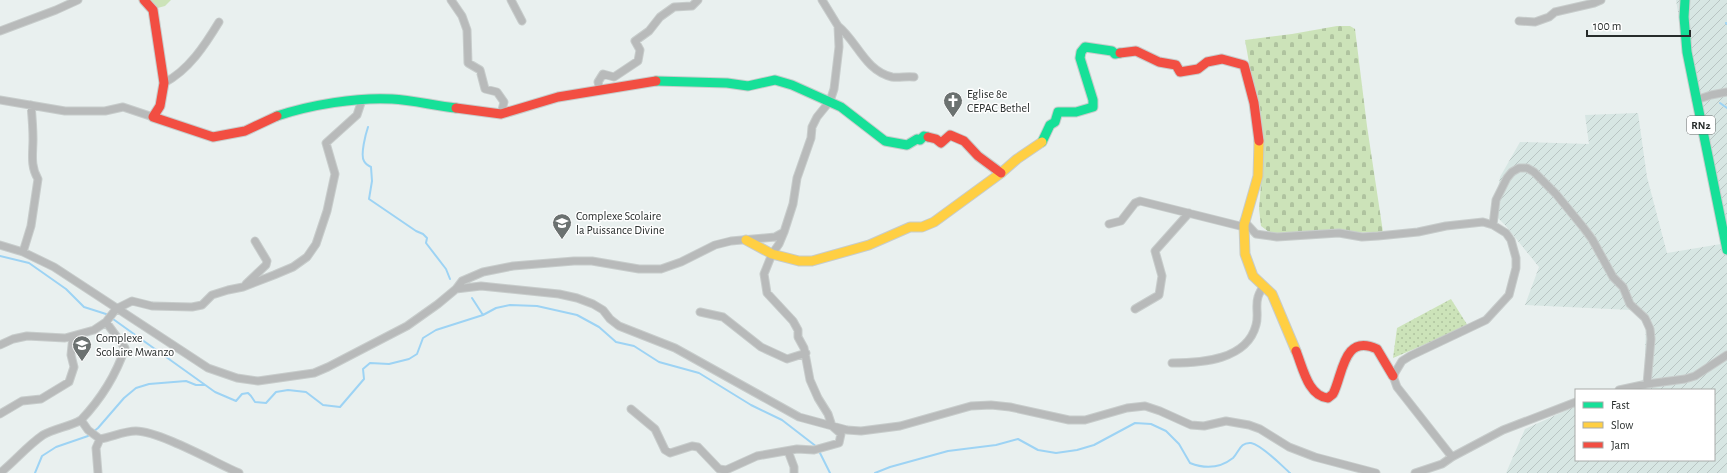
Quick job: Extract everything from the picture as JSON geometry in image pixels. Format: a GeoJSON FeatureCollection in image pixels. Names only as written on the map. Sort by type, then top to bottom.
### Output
{"type":"FeatureCollection","features":[{"type":"Feature","properties":{"kind":"main road"},"geometry":{"type":"LineString","coordinates":[[144,0],[153,10],[164,83],[160,106],[153,118],[213,137],[244,130],[269,118],[301,108],[362,100],[392,99],[501,114],[558,97],[650,81],[727,83],[748,86],[775,80],[792,85],[841,107],[884,141],[907,145],[917,139],[920,140],[924,136],[936,139],[941,143],[950,135],[960,138],[970,145],[977,155],[1002,173]]}},
{"type":"Feature","properties":{"kind":"main road","name":"RN2"},"geometry":{"type":"LineString","coordinates":[[1684,1],[1687,52],[1727,250]]}},
{"type":"Feature","properties":{"kind":"main road"},"geometry":{"type":"LineString","coordinates":[[746,240],[772,254],[799,261],[812,261],[869,245],[910,227],[922,227],[945,215],[1002,173],[1017,159],[1042,143],[1058,112],[1073,113],[1086,110],[1093,106],[1093,100],[1080,58],[1080,52],[1084,47],[1112,51],[1115,54],[1136,51],[1159,62],[1176,65],[1180,72],[1197,69],[1203,67],[1207,62],[1222,59],[1244,65],[1248,72],[1254,102],[1260,162],[1259,174],[1244,224],[1246,256],[1251,275],[1272,294],[1312,390],[1317,395],[1323,397],[1335,393],[1341,378],[1345,357],[1349,351],[1359,346],[1372,347],[1377,350],[1393,376]]}},
{"type":"Feature","properties":{"kind":"street"},"geometry":{"type":"LineString","coordinates":[[0,31],[78,0]]}},
{"type":"Feature","properties":{"kind":"street"},"geometry":{"type":"LineString","coordinates":[[450,0],[462,16],[467,30],[468,63],[480,70],[485,89],[497,92],[504,102],[501,114]]}},
{"type":"Feature","properties":{"kind":"street"},"geometry":{"type":"LineString","coordinates":[[511,0],[522,21]]}},
{"type":"Feature","properties":{"kind":"street"},"geometry":{"type":"LineString","coordinates":[[600,90],[598,82],[603,74],[614,77],[638,61],[640,50],[635,41],[649,31],[660,17],[674,7],[692,6],[698,0]]}},
{"type":"Feature","properties":{"kind":"street"},"geometry":{"type":"LineString","coordinates":[[822,0],[838,26],[846,33],[855,48],[872,66],[892,77],[914,77]]}},
{"type":"Feature","properties":{"kind":"street"},"geometry":{"type":"LineString","coordinates":[[1519,21],[1535,22],[1549,17],[1555,12],[1601,0]]}},
{"type":"Feature","properties":{"kind":"street"},"geometry":{"type":"LineString","coordinates":[[164,83],[175,77],[202,50],[219,22]]}},
{"type":"Feature","properties":{"kind":"street"},"geometry":{"type":"LineString","coordinates":[[631,408],[655,429],[665,450],[670,452],[692,446],[698,447],[719,469],[726,470],[758,456],[797,449],[814,450],[839,443],[841,434],[832,426],[828,414],[818,398],[810,380],[806,353],[798,337],[798,330],[793,321],[767,293],[764,274],[772,254],[779,244],[784,232],[792,204],[797,178],[811,138],[812,127],[816,117],[830,101],[834,88],[837,73],[838,26]]}},
{"type":"Feature","properties":{"kind":"street"},"geometry":{"type":"LineString","coordinates":[[1696,100],[1727,92]]}},
{"type":"Feature","properties":{"kind":"street"},"geometry":{"type":"LineString","coordinates":[[0,100],[31,104],[65,111],[105,111],[124,107],[153,118]]}},
{"type":"Feature","properties":{"kind":"street"},"geometry":{"type":"LineString","coordinates":[[0,345],[13,339],[27,336],[66,338],[94,330],[106,322],[116,309],[132,301],[152,306],[192,307],[202,305],[212,295],[243,287],[293,267],[307,257],[316,244],[327,211],[335,174],[326,143],[357,115],[362,100]]}},
{"type":"Feature","properties":{"kind":"street"},"geometry":{"type":"LineString","coordinates":[[23,252],[31,226],[38,179],[34,172],[32,156],[33,140],[31,104]]}},
{"type":"Feature","properties":{"kind":"street"},"geometry":{"type":"LineString","coordinates":[[1493,225],[1496,200],[1507,178],[1512,172],[1519,168],[1527,168],[1534,172],[1556,194],[1588,233],[1613,276],[1623,287],[1630,304],[1645,318],[1650,329],[1651,339],[1647,384]]}},
{"type":"Feature","properties":{"kind":"street"},"geometry":{"type":"LineString","coordinates":[[1109,224],[1121,221],[1135,203],[1140,200],[1189,214],[1244,224],[1256,234],[1277,237],[1339,233],[1362,237],[1378,236],[1418,232],[1446,226],[1483,222],[1493,225],[1506,233],[1511,240],[1516,258],[1516,268],[1509,295],[1486,320],[1402,361],[1393,376],[1397,387],[1452,457]]}},
{"type":"Feature","properties":{"kind":"street"},"geometry":{"type":"LineString","coordinates":[[1135,309],[1159,295],[1162,276],[1154,251],[1189,214]]}},
{"type":"Feature","properties":{"kind":"street"},"geometry":{"type":"LineString","coordinates":[[0,245],[23,252],[54,267],[208,368],[237,378],[258,381],[314,373],[328,367],[407,326],[438,304],[456,289],[462,281],[470,276],[496,268],[574,261],[592,261],[640,269],[661,269],[681,262],[715,245],[775,237],[784,232]]}},
{"type":"Feature","properties":{"kind":"street"},"geometry":{"type":"LineString","coordinates":[[243,287],[266,266],[267,261],[255,241]]}},
{"type":"Feature","properties":{"kind":"street"},"geometry":{"type":"LineString","coordinates":[[456,289],[481,286],[559,294],[577,298],[593,304],[603,310],[610,319],[619,326],[675,348],[799,417],[847,430],[861,431],[900,426],[971,406],[991,405],[1074,420],[1085,420],[1127,408],[1145,406],[1191,425],[1204,426],[1226,420],[1260,428],[1289,447],[1315,457],[1376,473]]}},
{"type":"Feature","properties":{"kind":"street"},"geometry":{"type":"LineString","coordinates":[[1172,363],[1197,363],[1215,360],[1241,347],[1249,340],[1254,332],[1257,322],[1257,298],[1264,286]]}},
{"type":"Feature","properties":{"kind":"street"},"geometry":{"type":"LineString","coordinates":[[700,312],[723,317],[761,347],[788,359],[806,353]]}},
{"type":"Feature","properties":{"kind":"street"},"geometry":{"type":"LineString","coordinates":[[0,473],[32,443],[45,434],[82,420],[105,391],[121,360],[125,348],[106,322]]}},
{"type":"Feature","properties":{"kind":"street"},"geometry":{"type":"LineString","coordinates":[[0,414],[22,401],[41,399],[69,382],[74,367],[71,355],[73,336]]}},
{"type":"Feature","properties":{"kind":"street"},"geometry":{"type":"LineString","coordinates":[[1624,389],[1695,376],[1727,355]]}},
{"type":"Feature","properties":{"kind":"street"},"geometry":{"type":"LineString","coordinates":[[1415,473],[1442,464],[1452,457],[1503,430],[1575,402]]}},
{"type":"Feature","properties":{"kind":"street"},"geometry":{"type":"LineString","coordinates":[[82,420],[88,430],[99,438],[114,437],[128,432],[138,431],[156,436],[239,473]]}},
{"type":"Feature","properties":{"kind":"street"},"geometry":{"type":"LineString","coordinates":[[98,473],[96,448],[99,438]]}},
{"type":"Feature","properties":{"kind":"street"},"geometry":{"type":"LineString","coordinates":[[788,451],[794,467],[794,473]]}},
{"type":"Feature","properties":{"kind":"shaded area"},"geometry":{"type":"Polygon","coordinates":[[[1676,0],[1727,0],[1727,473],[1506,473],[1525,429],[1575,406],[1575,461],[1715,461],[1715,389],[1644,389],[1646,321],[1631,310],[1525,305],[1539,267],[1505,225],[1494,214],[1500,177],[1520,142],[1589,144],[1585,115],[1638,113],[1647,177],[1667,253],[1721,244],[1697,128],[1676,0]]]}},
{"type":"Feature","properties":{"kind":"green space"},"geometry":{"type":"Polygon","coordinates":[[[138,0],[171,0],[165,6],[150,10],[138,0]]]}},
{"type":"Feature","properties":{"kind":"green space"},"geometry":{"type":"Polygon","coordinates":[[[1337,26],[1350,26],[1355,29],[1367,126],[1383,232],[1273,235],[1261,226],[1259,209],[1264,148],[1245,40],[1337,26]]]}},
{"type":"Feature","properties":{"kind":"green space"},"geometry":{"type":"Polygon","coordinates":[[[1451,299],[1468,326],[1393,358],[1397,328],[1451,299]]]}},
{"type":"Feature","properties":{"kind":"waterway"},"geometry":{"type":"LineString","coordinates":[[1720,103],[1727,108]]}},
{"type":"Feature","properties":{"kind":"waterway"},"geometry":{"type":"LineString","coordinates":[[368,127],[364,144],[363,158],[371,167],[372,181],[369,199],[416,231],[423,234],[427,238],[426,243],[446,269],[450,279]]}},
{"type":"Feature","properties":{"kind":"waterway"},"geometry":{"type":"LineString","coordinates":[[0,256],[29,263],[66,289],[84,307],[106,314]]}},
{"type":"Feature","properties":{"kind":"waterway"},"geometry":{"type":"LineString","coordinates":[[472,298],[483,315]]}},
{"type":"Feature","properties":{"kind":"waterway"},"geometry":{"type":"LineString","coordinates":[[113,319],[215,392],[236,401],[242,394],[248,393],[255,402],[266,403],[276,392],[288,390],[306,392],[323,405],[340,407],[364,379],[363,369],[370,363],[389,364],[409,359],[417,354],[423,338],[436,330],[483,315],[496,308],[510,305],[537,306],[577,315],[599,327],[616,342],[634,346],[659,362],[699,373],[751,405],[782,420],[817,447]]}},
{"type":"Feature","properties":{"kind":"waterway"},"geometry":{"type":"LineString","coordinates":[[35,473],[42,456],[56,447],[88,436],[98,428],[124,398],[136,388],[149,384],[186,381],[196,385],[204,385]]}},
{"type":"Feature","properties":{"kind":"waterway"},"geometry":{"type":"LineString","coordinates":[[875,473],[890,467],[948,451],[996,445],[1018,439],[1038,450],[1056,453],[1077,450],[1094,445],[1135,423],[1151,424],[1166,431],[1179,444],[1190,463],[1196,465],[1212,467],[1228,462],[1244,444],[1251,443],[1266,451],[1290,473]]}},
{"type":"Feature","properties":{"kind":"waterway"},"geometry":{"type":"LineString","coordinates":[[819,451],[830,473]]}},
{"type":"Feature","properties":{"kind":"traffic: fast"},"geometry":{"type":"LineString","coordinates":[[1685,0],[1684,17],[1687,52],[1727,250]]}},
{"type":"Feature","properties":{"kind":"traffic: fast"},"geometry":{"type":"LineString","coordinates":[[1042,142],[1050,125],[1055,122],[1058,112],[1076,112],[1093,107],[1093,100],[1080,58],[1081,52],[1085,47],[1112,51],[1115,54],[1120,53]]}},
{"type":"Feature","properties":{"kind":"traffic: fast"},"geometry":{"type":"LineString","coordinates":[[656,81],[727,83],[748,86],[775,80],[792,85],[841,107],[885,141],[907,145],[917,139],[920,140],[924,136],[928,137]]}},
{"type":"Feature","properties":{"kind":"traffic: fast"},"geometry":{"type":"LineString","coordinates":[[277,116],[319,105],[364,99],[400,100],[456,108]]}},
{"type":"Feature","properties":{"kind":"traffic: slow"},"geometry":{"type":"LineString","coordinates":[[1259,141],[1258,176],[1244,225],[1245,254],[1253,276],[1272,294],[1296,351]]}},
{"type":"Feature","properties":{"kind":"traffic: slow"},"geometry":{"type":"LineString","coordinates":[[746,240],[772,254],[799,261],[812,261],[869,245],[910,227],[922,227],[934,222],[1001,173],[1017,159],[1042,142]]}},
{"type":"Feature","properties":{"kind":"traffic: jam"},"geometry":{"type":"LineString","coordinates":[[144,0],[153,10],[164,83],[160,106],[153,117],[213,137],[245,131],[277,116]]}},
{"type":"Feature","properties":{"kind":"traffic: jam"},"geometry":{"type":"LineString","coordinates":[[1120,53],[1136,51],[1159,62],[1176,65],[1180,72],[1198,69],[1207,62],[1222,59],[1244,65],[1254,103],[1259,141]]}},
{"type":"Feature","properties":{"kind":"traffic: jam"},"geometry":{"type":"LineString","coordinates":[[456,108],[501,114],[558,97],[656,81]]}},
{"type":"Feature","properties":{"kind":"traffic: jam"},"geometry":{"type":"LineString","coordinates":[[928,137],[936,139],[941,143],[950,135],[964,141],[978,156],[1001,173]]}},
{"type":"Feature","properties":{"kind":"traffic: jam"},"geometry":{"type":"LineString","coordinates":[[1296,351],[1311,387],[1321,396],[1328,398],[1333,394],[1346,358],[1351,351],[1357,347],[1366,346],[1377,349],[1393,376]]}},
{"type":"Feature","properties":{"kind":"place","name":"Eglise 8e CEPAC Bethel"},"geometry":{"type":"Point","coordinates":[953,118]}},
{"type":"Feature","properties":{"kind":"place","name":"Complexe Scolaire la Puissance Divine"},"geometry":{"type":"Point","coordinates":[562,240]}},
{"type":"Feature","properties":{"kind":"place","name":"Complexe Scolaire Mwanzo"},"geometry":{"type":"Point","coordinates":[82,362]}}]}
